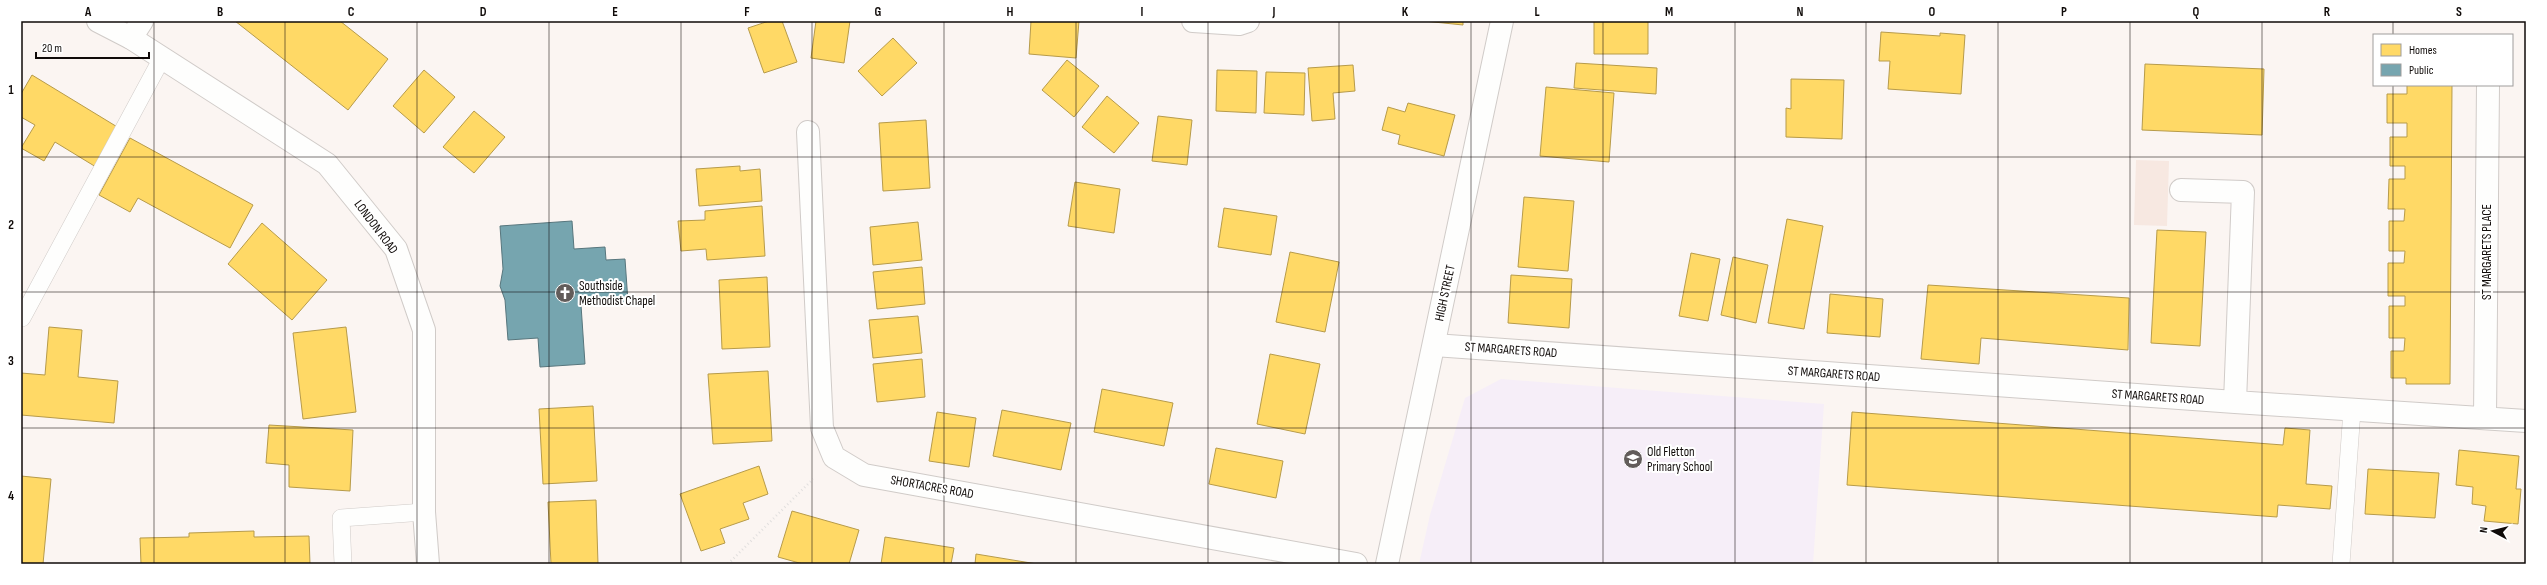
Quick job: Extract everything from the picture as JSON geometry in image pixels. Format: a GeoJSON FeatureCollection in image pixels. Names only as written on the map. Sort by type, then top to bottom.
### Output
{"type":"FeatureCollection","features":[{"type":"Feature","properties":{"kind":"street","name":"LONDON ROAD"},"geometry":{"type":"LineString","coordinates":[[98,21],[137,29],[162,58],[327,164],[396,249],[424,330],[424,512],[428,564]]}},
{"type":"Feature","properties":{"kind":"street"},"geometry":{"type":"LineString","coordinates":[[1193,21],[1239,24],[1248,21]]}},
{"type":"Feature","properties":{"kind":"street","name":"HIGH STREET"},"geometry":{"type":"LineString","coordinates":[[1387,564],[1502,21]]}},
{"type":"Feature","properties":{"kind":"street","name":"ST MARGARETS PLACE"},"geometry":{"type":"LineString","coordinates":[[2485,418],[2488,86]]}},
{"type":"Feature","properties":{"kind":"street"},"geometry":{"type":"LineString","coordinates":[[808,132],[822,428],[834,457]]}},
{"type":"Feature","properties":{"kind":"street"},"geometry":{"type":"LineString","coordinates":[[2181,190],[2243,192],[2235,402]]}},
{"type":"Feature","properties":{"kind":"street","name":"ST MARGARETS ROAD"},"geometry":{"type":"LineString","coordinates":[[1434,345],[2235,402],[2526,421]]}},
{"type":"Feature","properties":{"kind":"street","name":"SHORTACRES ROAD"},"geometry":{"type":"LineString","coordinates":[[834,457],[864,475],[1356,564]]}},
{"type":"Feature","properties":{"kind":"lane"},"geometry":{"type":"LineString","coordinates":[[22,318],[162,58]]}},
{"type":"Feature","properties":{"kind":"lane"},"geometry":{"type":"LineString","coordinates":[[2341,564],[2352,410]]}},
{"type":"Feature","properties":{"kind":"lane"},"geometry":{"type":"LineString","coordinates":[[343,564],[341,518],[424,512]]}},
{"type":"Feature","properties":{"kind":"path"},"geometry":{"type":"LineString","coordinates":[[728,564],[834,457]]}},
{"type":"Feature","properties":{"kind":"shaded area"},"geometry":{"type":"Polygon","coordinates":[[[2136,160],[2169,161],[2167,226],[2134,225],[2136,160]]]}},
{"type":"Feature","properties":{"kind":"shaded area","name":"Old Fletton Primary School"},"geometry":{"type":"Polygon","coordinates":[[[1501,379],[1824,404],[1813,564],[1419,564],[1430,515],[1465,398],[1501,379]]]}},
{"type":"Feature","properties":{"kind":"building: Homes"},"geometry":{"type":"Polygon","coordinates":[[[235,21],[340,21],[388,59],[348,110],[235,21]]]}},
{"type":"Feature","properties":{"kind":"building: Homes"},"geometry":{"type":"Polygon","coordinates":[[[769,21],[782,21],[797,62],[764,73],[748,28],[769,21]]]}},
{"type":"Feature","properties":{"kind":"building: Homes"},"geometry":{"type":"Polygon","coordinates":[[[816,21],[850,21],[844,63],[811,58],[816,21]]]}},
{"type":"Feature","properties":{"kind":"building: Homes"},"geometry":{"type":"Polygon","coordinates":[[[1031,21],[1079,21],[1076,58],[1029,54],[1031,21]]]}},
{"type":"Feature","properties":{"kind":"building: Homes"},"geometry":{"type":"Polygon","coordinates":[[[1424,21],[1463,21],[1463,25],[1424,21]]]}},
{"type":"Feature","properties":{"kind":"building: Homes"},"geometry":{"type":"Polygon","coordinates":[[[1594,21],[1648,21],[1648,54],[1594,54],[1594,21]]]}},
{"type":"Feature","properties":{"kind":"building: Homes"},"geometry":{"type":"Polygon","coordinates":[[[1881,32],[1940,36],[1940,33],[1965,35],[1961,94],[1888,89],[1890,61],[1879,61],[1881,32]]]}},
{"type":"Feature","properties":{"kind":"building: Homes"},"geometry":{"type":"Polygon","coordinates":[[[893,38],[917,63],[882,96],[858,71],[893,38]]]}},
{"type":"Feature","properties":{"kind":"building: Homes"},"geometry":{"type":"Polygon","coordinates":[[[1067,60],[1099,86],[1074,117],[1042,90],[1067,60]]]}},
{"type":"Feature","properties":{"kind":"building: Homes"},"geometry":{"type":"Polygon","coordinates":[[[1576,63],[1657,68],[1656,94],[1574,88],[1576,63]]]}},
{"type":"Feature","properties":{"kind":"building: Homes"},"geometry":{"type":"Polygon","coordinates":[[[2145,64],[2264,69],[2262,135],[2142,130],[2145,64]]]}},
{"type":"Feature","properties":{"kind":"building: Homes"},"geometry":{"type":"Polygon","coordinates":[[[1353,65],[1355,91],[1333,93],[1335,119],[1312,121],[1308,68],[1353,65]]]}},
{"type":"Feature","properties":{"kind":"building: Homes"},"geometry":{"type":"Polygon","coordinates":[[[424,70],[455,97],[424,133],[393,106],[424,70]]]}},
{"type":"Feature","properties":{"kind":"building: Homes"},"geometry":{"type":"Polygon","coordinates":[[[1217,70],[1257,71],[1256,113],[1216,111],[1217,70]]]}},
{"type":"Feature","properties":{"kind":"building: Homes"},"geometry":{"type":"Polygon","coordinates":[[[1266,72],[1305,73],[1304,115],[1264,113],[1266,72]]]}},
{"type":"Feature","properties":{"kind":"building: Homes"},"geometry":{"type":"Polygon","coordinates":[[[32,75],[119,128],[96,167],[55,142],[44,161],[21,148],[35,125],[21,117],[21,94],[32,75]]]}},
{"type":"Feature","properties":{"kind":"building: Homes"},"geometry":{"type":"Polygon","coordinates":[[[1791,79],[1844,80],[1842,139],[1786,137],[1786,108],[1791,109],[1791,79]]]}},
{"type":"Feature","properties":{"kind":"building: Homes"},"geometry":{"type":"Polygon","coordinates":[[[2407,86],[2452,86],[2450,384],[2406,384],[2406,378],[2391,378],[2391,351],[2404,351],[2405,338],[2389,338],[2389,306],[2405,306],[2405,296],[2388,296],[2388,263],[2404,263],[2405,251],[2389,251],[2389,221],[2404,221],[2405,209],[2388,209],[2389,179],[2405,179],[2405,166],[2390,166],[2390,137],[2407,137],[2407,123],[2387,123],[2387,94],[2407,94],[2407,86]]]}},
{"type":"Feature","properties":{"kind":"building: Homes"},"geometry":{"type":"Polygon","coordinates":[[[1546,87],[1614,93],[1609,162],[1540,156],[1546,87]]]}},
{"type":"Feature","properties":{"kind":"building: Homes"},"geometry":{"type":"Polygon","coordinates":[[[1107,96],[1139,123],[1114,153],[1082,127],[1107,96]]]}},
{"type":"Feature","properties":{"kind":"building: Homes"},"geometry":{"type":"Polygon","coordinates":[[[1408,103],[1455,115],[1444,156],[1398,144],[1400,135],[1382,130],[1388,107],[1405,112],[1408,103]]]}},
{"type":"Feature","properties":{"kind":"building: Homes"},"geometry":{"type":"Polygon","coordinates":[[[474,111],[505,137],[474,173],[443,147],[474,111]]]}},
{"type":"Feature","properties":{"kind":"building: Homes"},"geometry":{"type":"Polygon","coordinates":[[[1158,116],[1192,120],[1187,165],[1152,161],[1158,116]]]}},
{"type":"Feature","properties":{"kind":"building: Homes"},"geometry":{"type":"Polygon","coordinates":[[[926,120],[930,188],[883,191],[879,123],[926,120]]]}},
{"type":"Feature","properties":{"kind":"building: Homes"},"geometry":{"type":"Polygon","coordinates":[[[130,138],[253,205],[230,248],[138,198],[130,212],[99,195],[130,138]]]}},
{"type":"Feature","properties":{"kind":"building: Homes"},"geometry":{"type":"Polygon","coordinates":[[[740,166],[740,171],[760,169],[762,201],[699,206],[696,169],[740,166]]]}},
{"type":"Feature","properties":{"kind":"building: Homes"},"geometry":{"type":"Polygon","coordinates":[[[1075,182],[1120,189],[1114,233],[1068,226],[1075,182]]]}},
{"type":"Feature","properties":{"kind":"building: Homes"},"geometry":{"type":"Polygon","coordinates":[[[1524,197],[1574,201],[1568,271],[1518,267],[1524,197]]]}},
{"type":"Feature","properties":{"kind":"building: Homes"},"geometry":{"type":"Polygon","coordinates":[[[762,206],[765,256],[707,260],[706,249],[681,251],[678,221],[705,220],[705,211],[762,206]]]}},
{"type":"Feature","properties":{"kind":"building: Homes"},"geometry":{"type":"Polygon","coordinates":[[[1224,208],[1277,216],[1271,255],[1218,247],[1224,208]]]}},
{"type":"Feature","properties":{"kind":"building: Homes"},"geometry":{"type":"Polygon","coordinates":[[[1787,219],[1823,226],[1804,329],[1768,323],[1787,219]]]}},
{"type":"Feature","properties":{"kind":"building: Homes"},"geometry":{"type":"Polygon","coordinates":[[[918,222],[922,260],[873,265],[870,227],[918,222]]]}},
{"type":"Feature","properties":{"kind":"building: Homes"},"geometry":{"type":"Polygon","coordinates":[[[262,223],[327,280],[292,320],[228,264],[262,223]]]}},
{"type":"Feature","properties":{"kind":"building: Homes"},"geometry":{"type":"Polygon","coordinates":[[[2157,230],[2206,232],[2200,346],[2151,343],[2157,230]]]}},
{"type":"Feature","properties":{"kind":"building: Homes"},"geometry":{"type":"Polygon","coordinates":[[[1290,252],[1339,262],[1325,332],[1276,322],[1290,252]]]}},
{"type":"Feature","properties":{"kind":"building: Homes"},"geometry":{"type":"Polygon","coordinates":[[[1691,253],[1720,259],[1708,321],[1679,316],[1691,253]]]}},
{"type":"Feature","properties":{"kind":"building: Homes"},"geometry":{"type":"Polygon","coordinates":[[[1733,257],[1768,265],[1756,323],[1721,315],[1733,257]]]}},
{"type":"Feature","properties":{"kind":"building: Homes"},"geometry":{"type":"Polygon","coordinates":[[[922,267],[925,304],[877,309],[873,272],[922,267]]]}},
{"type":"Feature","properties":{"kind":"building: Homes"},"geometry":{"type":"Polygon","coordinates":[[[1511,275],[1572,279],[1569,328],[1508,323],[1511,275]]]}},
{"type":"Feature","properties":{"kind":"building: Homes"},"geometry":{"type":"Polygon","coordinates":[[[767,277],[770,347],[722,349],[719,280],[767,277]]]}},
{"type":"Feature","properties":{"kind":"building: Homes"},"geometry":{"type":"Polygon","coordinates":[[[1928,285],[2129,298],[2128,350],[1981,338],[1979,364],[1921,359],[1928,285]]]}},
{"type":"Feature","properties":{"kind":"building: Homes"},"geometry":{"type":"Polygon","coordinates":[[[1830,294],[1883,299],[1880,337],[1827,333],[1830,294]]]}},
{"type":"Feature","properties":{"kind":"building: Homes"},"geometry":{"type":"Polygon","coordinates":[[[918,316],[922,353],[873,358],[869,320],[918,316]]]}},
{"type":"Feature","properties":{"kind":"building: Homes"},"geometry":{"type":"Polygon","coordinates":[[[49,327],[82,330],[78,377],[118,381],[114,423],[21,415],[21,373],[45,375],[49,327]]]}},
{"type":"Feature","properties":{"kind":"building: Homes"},"geometry":{"type":"Polygon","coordinates":[[[346,327],[356,412],[303,419],[293,333],[346,327]]]}},
{"type":"Feature","properties":{"kind":"building: Homes"},"geometry":{"type":"Polygon","coordinates":[[[1270,354],[1320,364],[1305,434],[1257,424],[1270,354]]]}},
{"type":"Feature","properties":{"kind":"building: Homes"},"geometry":{"type":"Polygon","coordinates":[[[922,359],[925,397],[877,402],[873,364],[922,359]]]}},
{"type":"Feature","properties":{"kind":"building: Homes"},"geometry":{"type":"Polygon","coordinates":[[[768,371],[772,441],[713,444],[708,374],[768,371]]]}},
{"type":"Feature","properties":{"kind":"building: Homes"},"geometry":{"type":"Polygon","coordinates":[[[1102,389],[1173,403],[1164,446],[1094,432],[1102,389]]]}},
{"type":"Feature","properties":{"kind":"building: Homes"},"geometry":{"type":"Polygon","coordinates":[[[593,406],[597,481],[543,484],[539,409],[593,406]]]}},
{"type":"Feature","properties":{"kind":"building: Homes"},"geometry":{"type":"Polygon","coordinates":[[[1002,410],[1071,423],[1061,470],[993,456],[1002,410]]]}},
{"type":"Feature","properties":{"kind":"building: Homes"},"geometry":{"type":"Polygon","coordinates":[[[937,412],[976,418],[969,467],[929,461],[937,412]]]}},
{"type":"Feature","properties":{"kind":"building: Homes"},"geometry":{"type":"Polygon","coordinates":[[[1852,412],[2283,445],[2285,428],[2310,430],[2306,484],[2332,486],[2330,509],[2278,505],[2277,517],[1847,485],[1852,412]]]}},
{"type":"Feature","properties":{"kind":"building: Homes"},"geometry":{"type":"Polygon","coordinates":[[[269,425],[353,430],[350,491],[289,487],[289,465],[266,463],[269,425]]]}},
{"type":"Feature","properties":{"kind":"building: Homes"},"geometry":{"type":"Polygon","coordinates":[[[1216,448],[1283,461],[1276,498],[1209,484],[1216,448]]]}},
{"type":"Feature","properties":{"kind":"building: Homes"},"geometry":{"type":"Polygon","coordinates":[[[2459,450],[2519,456],[2516,489],[2521,489],[2518,524],[2484,521],[2486,506],[2472,504],[2473,487],[2456,485],[2459,450]]]}},
{"type":"Feature","properties":{"kind":"building: Homes"},"geometry":{"type":"Polygon","coordinates":[[[759,466],[768,494],[743,503],[749,519],[720,529],[725,543],[701,551],[680,494],[759,466]]]}},
{"type":"Feature","properties":{"kind":"building: Homes"},"geometry":{"type":"Polygon","coordinates":[[[2368,469],[2439,473],[2435,518],[2365,514],[2368,469]]]}},
{"type":"Feature","properties":{"kind":"building: Homes"},"geometry":{"type":"Polygon","coordinates":[[[21,476],[51,479],[43,564],[21,564],[21,476]]]}},
{"type":"Feature","properties":{"kind":"building: Homes"},"geometry":{"type":"Polygon","coordinates":[[[596,500],[598,564],[551,564],[548,502],[596,500]]]}},
{"type":"Feature","properties":{"kind":"building: Homes"},"geometry":{"type":"Polygon","coordinates":[[[792,511],[859,530],[849,564],[803,564],[778,557],[792,511]]]}},
{"type":"Feature","properties":{"kind":"building: Homes"},"geometry":{"type":"Polygon","coordinates":[[[254,531],[254,537],[309,536],[310,564],[141,564],[140,538],[189,537],[189,533],[254,531]]]}},
{"type":"Feature","properties":{"kind":"building: Homes"},"geometry":{"type":"Polygon","coordinates":[[[885,537],[954,548],[951,564],[881,564],[885,537]]]}},
{"type":"Feature","properties":{"kind":"building: Homes"},"geometry":{"type":"Polygon","coordinates":[[[976,554],[1037,564],[975,564],[976,554]]]}},
{"type":"Feature","properties":{"kind":"building: Public","name":"Southside Methodist Chapel"},"geometry":{"type":"Polygon","coordinates":[[[572,221],[574,249],[605,247],[606,260],[625,259],[628,302],[581,305],[585,364],[540,367],[538,338],[508,340],[505,300],[500,286],[503,269],[500,226],[572,221]]]}},
{"type":"Feature","properties":{"kind":"place","name":"Southside Methodist Chapel"},"geometry":{"type":"Point","coordinates":[565,293]}},
{"type":"Feature","properties":{"kind":"place","name":"Old Fletton Primary School"},"geometry":{"type":"Point","coordinates":[1633,459]}}]}
